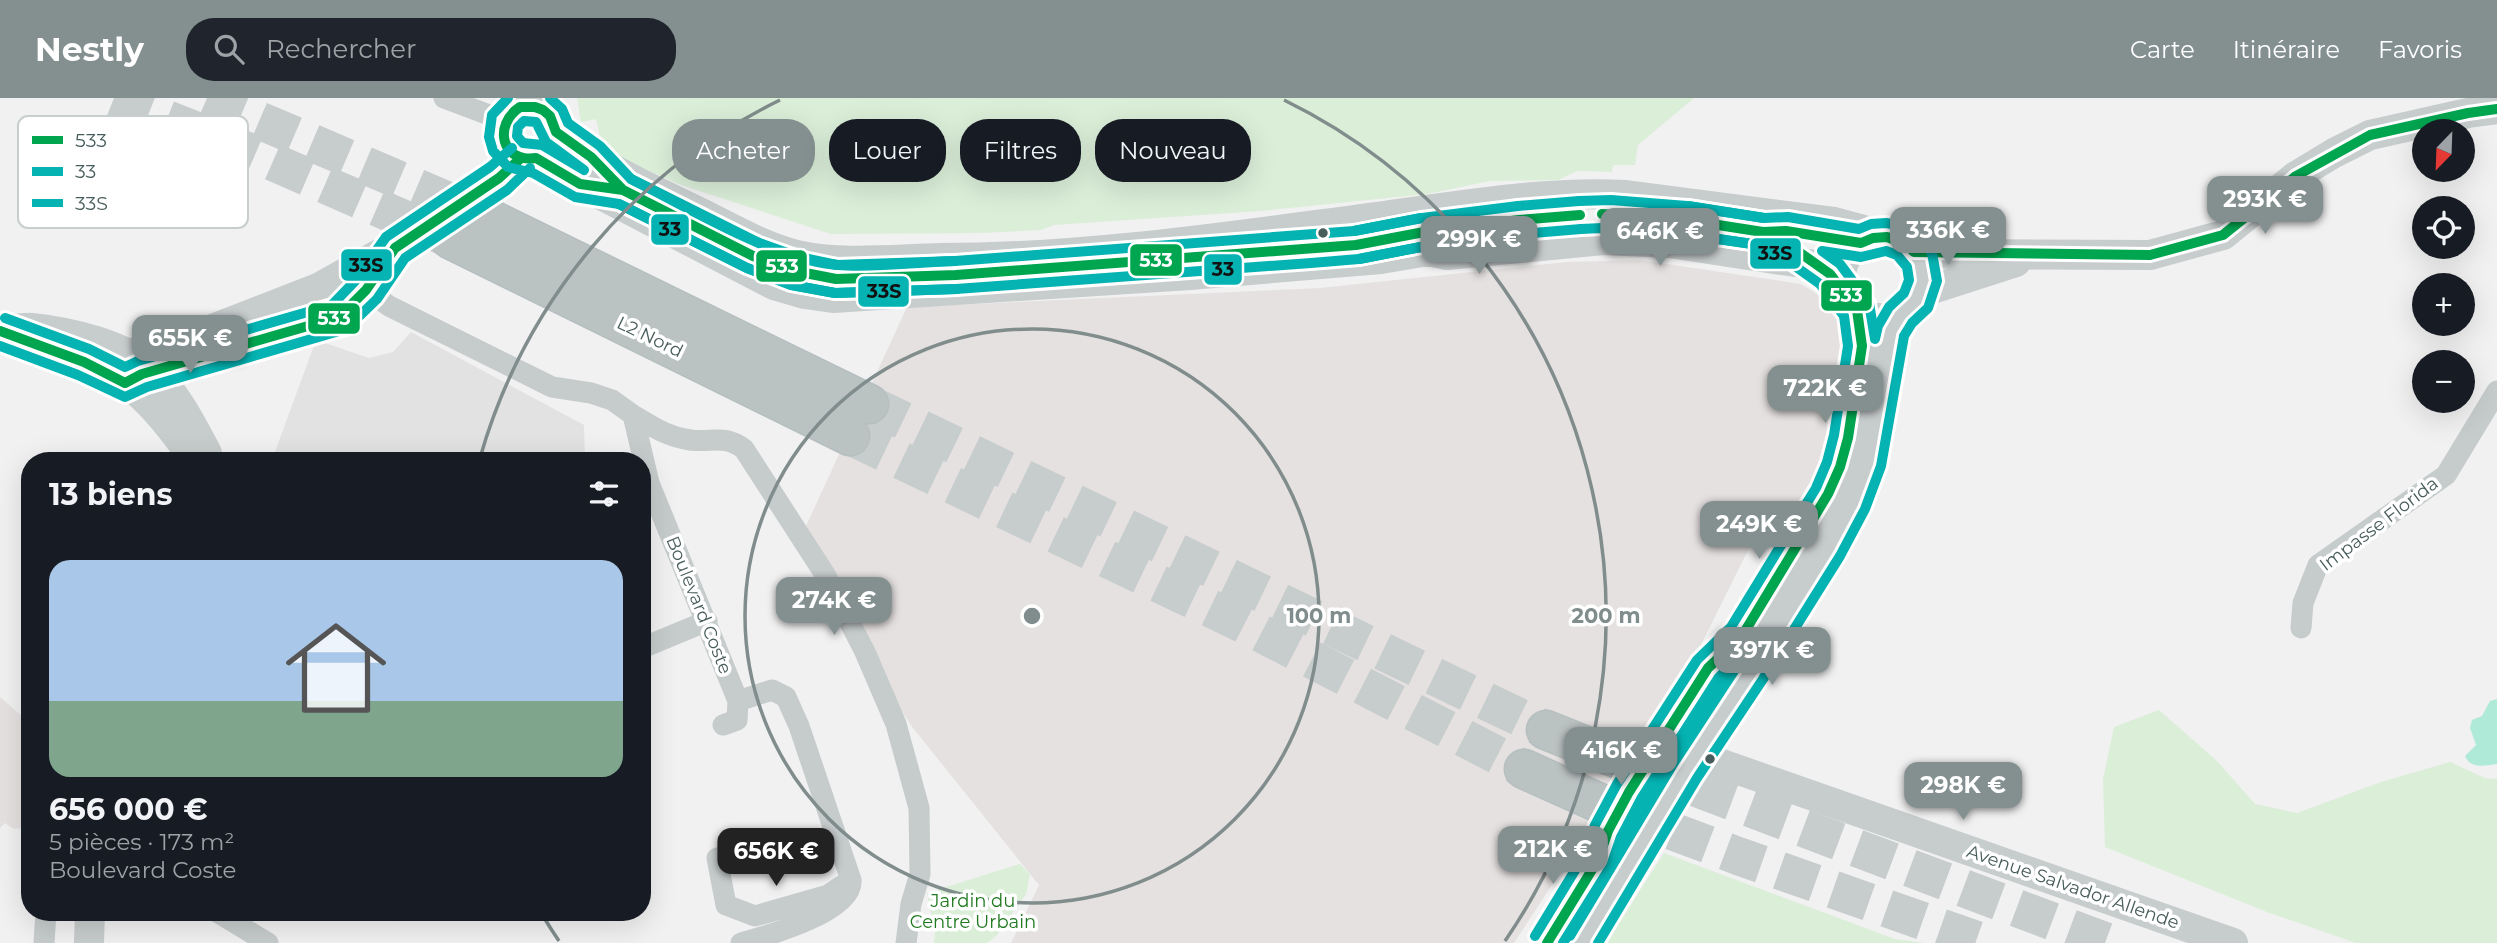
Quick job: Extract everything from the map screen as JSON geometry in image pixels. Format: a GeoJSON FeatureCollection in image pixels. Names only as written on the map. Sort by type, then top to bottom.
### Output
{"type":"FeatureCollection","features":[{"type":"Feature","properties":{"kind":"highway","name":"L2 Nord"},"geometry":{"type":"LineString","coordinates":[[450,239],[860,420],[486,217]]}},
{"type":"Feature","properties":{"kind":"highway"},"geometry":{"type":"LineString","coordinates":[[1546,730],[1670,760]]}},
{"type":"Feature","properties":{"kind":"highway"},"geometry":{"type":"LineString","coordinates":[[1524,769],[1622,829]]}},
{"type":"Feature","properties":{"kind":"street"},"geometry":{"type":"LineString","coordinates":[[444,98],[543,110],[550,116],[556,132],[630,179],[759,242],[795,254],[823,259],[990,258],[1148,247],[1416,211],[1590,194],[1644,196],[1834,222],[1906,244],[1914,252],[1923,271],[1911,303],[1891,331],[1867,462],[1853,502],[1828,549],[1751,672],[1670,760]]}},
{"type":"Feature","properties":{"kind":"street"},"geometry":{"type":"LineString","coordinates":[[1914,252],[2150,255],[2223,235],[2296,176],[2370,135],[2486,107]]}},
{"type":"Feature","properties":{"kind":"street"},"geometry":{"type":"LineString","coordinates":[[519,108],[503,129],[505,144],[515,155],[529,158],[774,285],[805,294],[833,298],[1176,276],[1381,258],[1428,251],[1447,255],[1603,240],[1669,243],[1815,265],[1830,274],[1850,300],[1871,317],[1886,318],[1911,303],[2039,254]]}},
{"type":"Feature","properties":{"kind":"street"},"geometry":{"type":"LineString","coordinates":[[1,331],[84,362],[137,370],[206,356],[339,317],[356,282],[402,243],[529,158],[551,148],[556,132]]}},
{"type":"Feature","properties":{"kind":"street"},"geometry":{"type":"LineString","coordinates":[[1547,943],[1600,855],[1622,829],[1670,760],[1723,677],[1742,636],[1818,514],[1840,467],[1848,438],[1862,346],[1842,268],[1853,249],[1861,243],[1873,238],[1887,237]]}},
{"type":"Feature","properties":{"kind":"street"},"geometry":{"type":"LineString","coordinates":[[189,452],[166,420],[137,370],[141,349],[202,333],[318,288],[356,282],[389,306],[552,387],[612,400],[664,434],[692,440],[726,439],[744,449],[826,576],[865,652],[896,724],[919,808],[920,874],[911,904],[906,943]]}},
{"type":"Feature","properties":{"kind":"street"},"geometry":{"type":"LineString","coordinates":[[185,412],[187,396],[206,356]]}},
{"type":"Feature","properties":{"kind":"street"},"geometry":{"type":"LineString","coordinates":[[137,370],[185,412],[206,452]]}},
{"type":"Feature","properties":{"kind":"street","name":"Impasse Florida"},"geometry":{"type":"LineString","coordinates":[[2301,628],[2303,603],[2318,565],[2446,475],[2497,391]]}},
{"type":"Feature","properties":{"kind":"street","name":"Boulevard Coste"},"geometry":{"type":"LineString","coordinates":[[633,415],[642,452]]}},
{"type":"Feature","properties":{"kind":"street","name":"Boulevard Coste"},"geometry":{"type":"LineString","coordinates":[[651,488],[738,701]]}},
{"type":"Feature","properties":{"kind":"street"},"geometry":{"type":"LineString","coordinates":[[651,644],[707,621]]}},
{"type":"Feature","properties":{"kind":"street"},"geometry":{"type":"LineString","coordinates":[[723,725],[737,720],[738,701],[772,690],[786,698],[799,726],[852,887],[844,899],[818,915],[781,932],[741,943]]}},
{"type":"Feature","properties":{"kind":"street","name":"Avenue Salvador Allende"},"geometry":{"type":"LineString","coordinates":[[1670,760],[2234,943]]}},
{"type":"Feature","properties":{"kind":"street"},"geometry":{"type":"LineString","coordinates":[[1582,943],[1622,829]]}},
{"type":"Feature","properties":{"kind":"street"},"geometry":{"type":"LineString","coordinates":[[717,858],[726,905],[755,916],[828,895],[851,880]]}},
{"type":"Feature","properties":{"kind":"street"},"geometry":{"type":"LineString","coordinates":[[44,943],[45,921]]}},
{"type":"Feature","properties":{"kind":"street"},"geometry":{"type":"LineString","coordinates":[[89,943],[90,921]]}},
{"type":"Feature","properties":{"kind":"street"},"geometry":{"type":"LineString","coordinates":[[232,921],[268,943]]}},
{"type":"Feature","properties":{"kind":"shaded area"},"geometry":{"type":"Polygon","coordinates":[[[1640,260],[1801,284],[1830,302],[1841,323],[1843,344],[1833,426],[1819,472],[1803,504],[1763,520],[1688,671],[1514,943],[1011,943],[1039,885],[913,728],[893,698],[872,643],[847,594],[806,526],[907,307],[1320,288],[1567,262],[1640,260]]]}},
{"type":"Feature","properties":{"kind":"shaded area"},"geometry":{"type":"Polygon","coordinates":[[[411,332],[584,425],[585,452],[275,452],[316,340],[369,358],[393,352],[411,332]]]}},
{"type":"Feature","properties":{"kind":"shaded area"},"geometry":{"type":"Polygon","coordinates":[[[0,697],[21,715],[21,828],[14,829],[5,823],[0,828],[0,697]]]}},
{"type":"Feature","properties":{"kind":"shaded area"},"geometry":{"type":"Polygon","coordinates":[[[2497,699],[2497,764],[2474,765],[2465,756],[2476,745],[2470,728],[2472,720],[2482,716],[2490,701],[2497,699]]]}},
{"type":"Feature","properties":{"kind":"green space"},"geometry":{"type":"Polygon","coordinates":[[[577,98],[1694,98],[1638,145],[1635,165],[1613,165],[1612,172],[1577,171],[1558,180],[1490,181],[1427,194],[1261,211],[1054,225],[1041,230],[981,233],[831,234],[674,182],[815,182],[815,119],[672,119],[672,181],[603,150],[596,119],[581,122],[577,98]]]}},
{"type":"Feature","properties":{"kind":"green space"},"geometry":{"type":"Polygon","coordinates":[[[2159,710],[2217,761],[2255,804],[2297,813],[2381,782],[2450,762],[2485,778],[2497,779],[2497,943],[2356,943],[2267,912],[2105,847],[2103,779],[2114,727],[2159,710]]]}},
{"type":"Feature","properties":{"kind":"green space"},"geometry":{"type":"Polygon","coordinates":[[[1664,853],[1895,939],[1925,943],[1606,943],[1664,853]]]}},
{"type":"Feature","properties":{"kind":"green space","name":"Jardin du Centre Urbain"},"geometry":{"type":"Polygon","coordinates":[[[1020,864],[1030,874],[1026,894],[997,935],[987,943],[934,943],[935,934],[927,893],[1020,864]]]}},
{"type":"Feature","properties":{"kind":"tunnel"},"geometry":{"type":"LineString","coordinates":[[114,98],[159,116]]}},
{"type":"Feature","properties":{"kind":"tunnel"},"geometry":{"type":"LineString","coordinates":[[207,98],[486,217]]}},
{"type":"Feature","properties":{"kind":"tunnel"},"geometry":{"type":"LineString","coordinates":[[248,151],[450,239]]}},
{"type":"Feature","properties":{"kind":"tunnel"},"geometry":{"type":"LineString","coordinates":[[869,404],[1546,730]]}},
{"type":"Feature","properties":{"kind":"tunnel"},"geometry":{"type":"LineString","coordinates":[[850,436],[1239,622],[1524,769]]}},
{"type":"Feature","properties":{"kind":"tunnel"},"geometry":{"type":"LineString","coordinates":[[1643,768],[2110,943]]}},
{"type":"Feature","properties":{"kind":"tunnel"},"geometry":{"type":"LineString","coordinates":[[1619,811],[1985,943]]}},
{"type":"Feature","properties":{"kind":"transit line","name":"33"},"geometry":{"type":"LineString","coordinates":[[508,98],[492,115],[489,137],[493,151],[508,167],[533,173],[575,197],[619,204],[747,268],[792,285],[835,293],[956,289],[1311,263],[1359,259],[1426,246]]}},
{"type":"Feature","properties":{"kind":"transit line","name":"33"},"geometry":{"type":"LineString","coordinates":[[550,98],[562,109],[568,123],[600,146],[631,179],[759,243],[799,257],[837,265],[955,261],[1354,231],[1421,218]]}},
{"type":"Feature","properties":{"kind":"transit line","name":"533"},"geometry":{"type":"LineString","coordinates":[[520,107],[543,110],[550,116],[556,132],[591,157],[623,190],[580,184],[536,158],[515,155],[508,149],[504,132],[506,123],[520,107]]}},
{"type":"Feature","properties":{"kind":"transit line","name":"533"},"geometry":{"type":"LineString","coordinates":[[1763,232],[1786,231],[1861,243],[1873,238],[1887,237],[1906,244],[1914,252],[2150,255],[2223,235],[2296,176],[2370,135],[2497,109]]}},
{"type":"Feature","properties":{"kind":"transit line","name":"33S"},"geometry":{"type":"LineString","coordinates":[[524,121],[536,122],[546,142],[584,170],[542,145],[523,143],[517,136],[518,127],[524,121]]}},
{"type":"Feature","properties":{"kind":"transit line","name":"33S"},"geometry":{"type":"LineString","coordinates":[[5,318],[89,349],[125,367],[332,305],[355,281],[386,237],[490,167],[512,148]]}},
{"type":"Feature","properties":{"kind":"transit line","name":"533"},"geometry":{"type":"LineString","coordinates":[[0,331],[84,362],[125,383],[142,374],[339,317],[366,290],[395,248],[499,178],[521,158]]}},
{"type":"Feature","properties":{"kind":"transit line","name":"33"},"geometry":{"type":"LineString","coordinates":[[0,346],[78,375],[125,397],[147,387],[346,329],[377,299],[405,258],[507,190],[530,168]]}},
{"type":"Feature","properties":{"kind":"transit line","name":"33S"},"geometry":{"type":"LineString","coordinates":[[631,179],[732,231],[787,254],[813,261],[867,266],[955,261]]}},
{"type":"Feature","properties":{"kind":"transit line","name":"533"},"geometry":{"type":"LineString","coordinates":[[623,190],[753,256],[795,271],[836,279],[956,275]]}},
{"type":"Feature","properties":{"kind":"transit line","name":"33S"},"geometry":{"type":"LineString","coordinates":[[1579,201],[1611,200],[1687,206],[1764,218],[1788,217],[1859,229],[1871,224],[1903,226],[1916,234],[1932,253],[1937,281],[1928,308],[1912,323],[1904,336],[1881,466],[1865,509],[1840,556],[1697,778],[1598,943]]}},
{"type":"Feature","properties":{"kind":"transit line","name":"33"},"geometry":{"type":"LineString","coordinates":[[1518,206],[1579,201]]}},
{"type":"Feature","properties":{"kind":"transit line","name":"33S"},"geometry":{"type":"LineString","coordinates":[[619,204],[747,268],[791,285],[835,293],[957,289]]}},
{"type":"Feature","properties":{"kind":"transit line","name":"33S"},"geometry":{"type":"LineString","coordinates":[[1354,231],[1422,218],[1518,206]]}},
{"type":"Feature","properties":{"kind":"transit line","name":"33"},"geometry":{"type":"LineString","coordinates":[[1688,206],[1764,218]]}},
{"type":"Feature","properties":{"kind":"transit line","name":"533"},"geometry":{"type":"LineString","coordinates":[[1602,214],[1686,220]]}},
{"type":"Feature","properties":{"kind":"transit line","name":"533"},"geometry":{"type":"LineString","coordinates":[[1602,214],[1686,220]]}},
{"type":"Feature","properties":{"kind":"transit line","name":"533"},"geometry":{"type":"LineString","coordinates":[[1519,220],[1580,215]]}},
{"type":"Feature","properties":{"kind":"transit line","name":"533"},"geometry":{"type":"LineString","coordinates":[[1519,220],[1580,215]]}},
{"type":"Feature","properties":{"kind":"transit line","name":"533"},"geometry":{"type":"LineString","coordinates":[[1424,232],[1519,220]]}},
{"type":"Feature","properties":{"kind":"transit line","name":"533"},"geometry":{"type":"LineString","coordinates":[[1424,232],[1519,220]]}},
{"type":"Feature","properties":{"kind":"transit line","name":"533"},"geometry":{"type":"LineString","coordinates":[[1686,220],[1763,232]]}},
{"type":"Feature","properties":{"kind":"transit line","name":"33"},"geometry":{"type":"LineString","coordinates":[[1520,234],[1581,229]]}},
{"type":"Feature","properties":{"kind":"transit line","name":"33S"},"geometry":{"type":"LineString","coordinates":[[1535,936],[1585,854],[1595,825],[1617,784],[1697,660],[1731,627],[1816,488],[1834,435],[1848,346],[1844,316],[1820,284],[1782,257],[1759,245],[1684,234],[1581,229]]}},
{"type":"Feature","properties":{"kind":"transit line","name":"533"},"geometry":{"type":"LineString","coordinates":[[1356,245],[1424,232]]}},
{"type":"Feature","properties":{"kind":"transit line","name":"533"},"geometry":{"type":"LineString","coordinates":[[1547,943],[1598,860],[1608,831],[1629,792],[1708,668],[1742,636],[1828,494],[1840,467],[1848,438],[1862,346],[1857,310],[1830,274],[1789,245],[1763,232]]}},
{"type":"Feature","properties":{"kind":"transit line","name":"33S"},"geometry":{"type":"LineString","coordinates":[[1359,259],[1426,246],[1520,234]]}},
{"type":"Feature","properties":{"kind":"transit line","name":"33"},"geometry":{"type":"LineString","coordinates":[[1684,234],[1759,245]]}},
{"type":"Feature","properties":{"kind":"transit line","name":"533"},"geometry":{"type":"LineString","coordinates":[[956,275],[1356,245]]}},
{"type":"Feature","properties":{"kind":"transit line","name":"533"},"geometry":{"type":"LineString","coordinates":[[956,275],[1356,245]]}},
{"type":"Feature","properties":{"kind":"transit line","name":"33"},"geometry":{"type":"LineString","coordinates":[[1822,251],[1861,257],[1886,251],[1897,255],[1907,267],[1909,280],[1904,293],[1889,307],[1878,326],[1875,339],[1869,303],[1840,264],[1822,251]]}},
{"type":"Feature","properties":{"kind":"transit line","name":"33"},"geometry":{"type":"LineString","coordinates":[[1563,943],[1611,866],[1621,837],[1641,799],[1719,677],[1749,648],[1673,764],[1570,936]]}}]}
